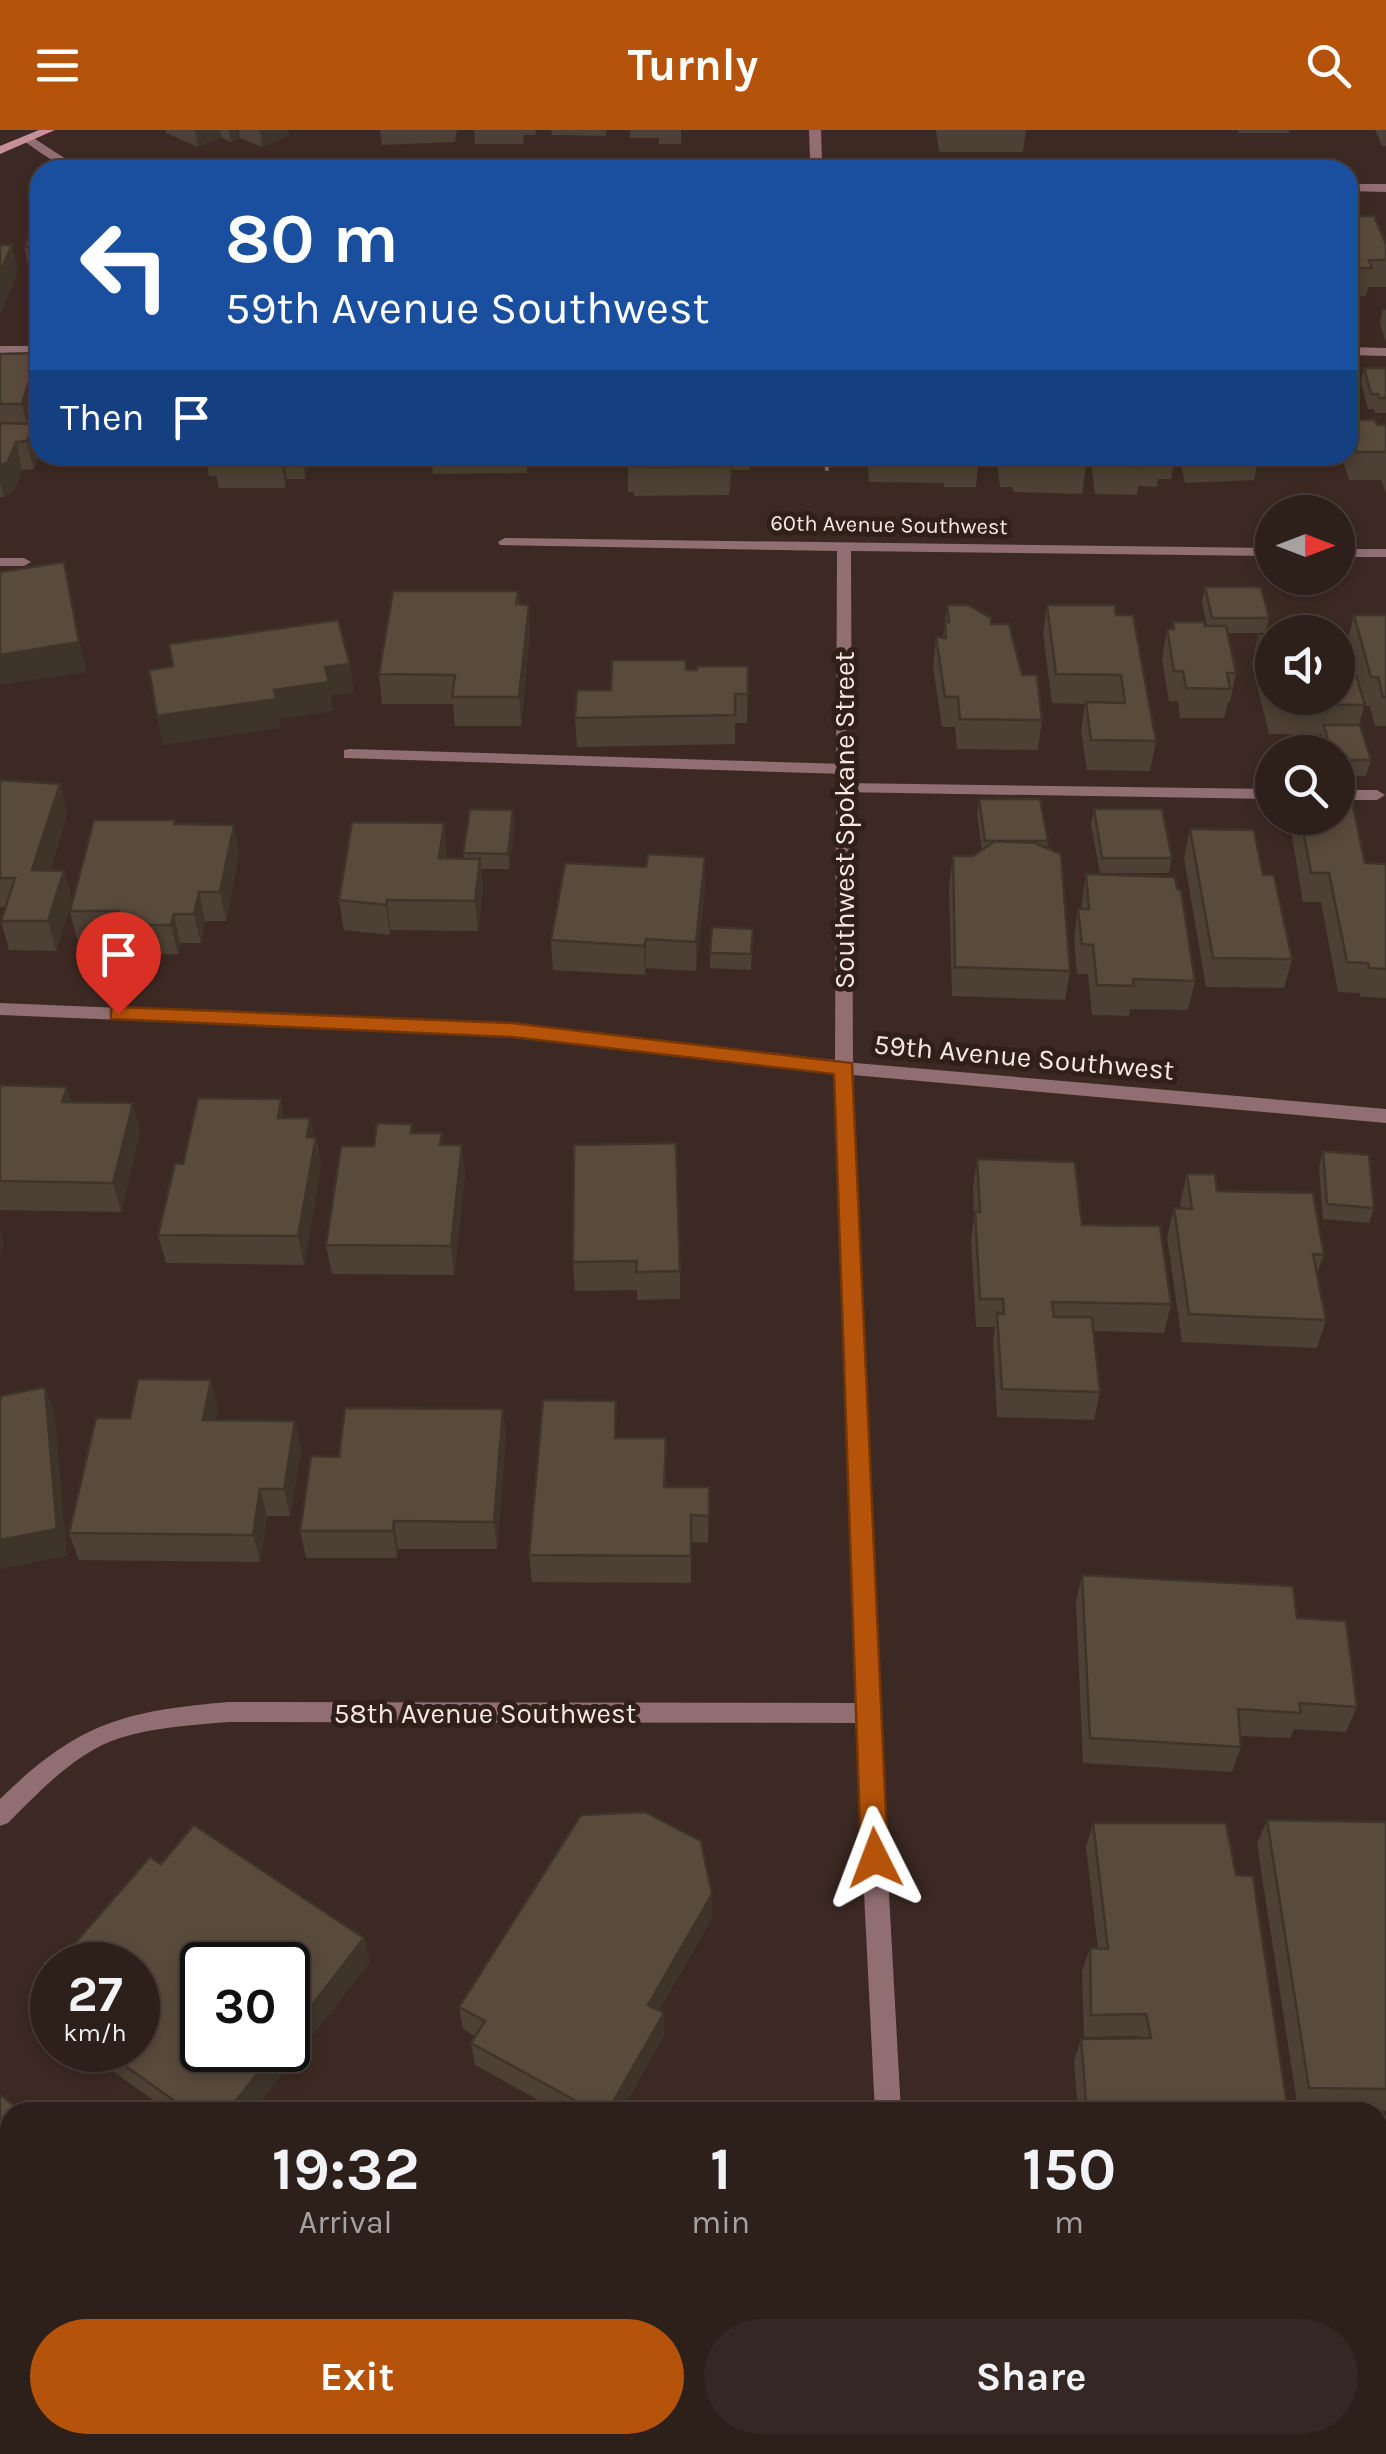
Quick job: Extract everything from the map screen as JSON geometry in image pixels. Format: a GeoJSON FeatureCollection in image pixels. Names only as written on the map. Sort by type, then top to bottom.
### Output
{"type":"FeatureCollection","features":[{"type":"Feature","properties":{"kind":"main road"},"geometry":{"type":"LineString","coordinates":[[0,150],[49,130]]}},
{"type":"Feature","properties":{"kind":"street"},"geometry":{"type":"LineString","coordinates":[[815,130],[816,160]]}},
{"type":"Feature","properties":{"kind":"street"},"geometry":{"type":"LineString","coordinates":[[28,139],[59,160]]}},
{"type":"Feature","properties":{"kind":"street"},"geometry":{"type":"LineString","coordinates":[[1358,188],[1386,188]]}},
{"type":"Feature","properties":{"kind":"street"},"geometry":{"type":"LineString","coordinates":[[0,350],[30,350]]}},
{"type":"Feature","properties":{"kind":"street"},"geometry":{"type":"LineString","coordinates":[[1358,352],[1386,352]]}},
{"type":"Feature","properties":{"kind":"street","name":"60th Avenue Southwest"},"geometry":{"type":"LineString","coordinates":[[505,542],[1255,552]]}},
{"type":"Feature","properties":{"kind":"street","name":"Southwest Spokane Street"},"geometry":{"type":"LineString","coordinates":[[844,547],[844,1068],[867,1713],[887,2102]]}},
{"type":"Feature","properties":{"kind":"street"},"geometry":{"type":"LineString","coordinates":[[1355,552],[1386,553]]}},
{"type":"Feature","properties":{"kind":"street"},"geometry":{"type":"LineString","coordinates":[[0,562],[24,562]]}},
{"type":"Feature","properties":{"kind":"street"},"geometry":{"type":"LineString","coordinates":[[350,754],[844,769]]}},
{"type":"Feature","properties":{"kind":"street"},"geometry":{"type":"LineString","coordinates":[[844,788],[1255,794]]}},
{"type":"Feature","properties":{"kind":"street"},"geometry":{"type":"LineString","coordinates":[[1355,794],[1377,795]]}},
{"type":"Feature","properties":{"kind":"street","name":"59th Avenue Southwest"},"geometry":{"type":"LineString","coordinates":[[0,1009],[512,1030],[844,1068],[1386,1116]]}},
{"type":"Feature","properties":{"kind":"street","name":"58th Avenue Southwest"},"geometry":{"type":"LineString","coordinates":[[0,1815],[44,1771],[105,1733],[163,1719],[229,1712],[867,1713]]}},
{"type":"Feature","properties":{"kind":"path"},"geometry":{"type":"LineString","coordinates":[[827,465],[827,471]]}},
{"type":"Feature","properties":{"kind":"building"},"geometry":{"type":"Polygon","coordinates":[[[1358,216],[1374,216],[1386,244],[1386,260],[1369,260],[1372,268],[1358,268],[1358,216]]]}},
{"type":"Feature","properties":{"kind":"building"},"geometry":{"type":"Polygon","coordinates":[[[0,245],[12,245],[0,272],[0,245]]]}},
{"type":"Feature","properties":{"kind":"building"},"geometry":{"type":"Polygon","coordinates":[[[30,353],[30,378],[22,404],[0,404],[0,354],[30,353]]]}},
{"type":"Feature","properties":{"kind":"building"},"geometry":{"type":"Polygon","coordinates":[[[1364,368],[1386,368],[1386,398],[1371,394],[1364,368]]]}},
{"type":"Feature","properties":{"kind":"building"},"geometry":{"type":"Polygon","coordinates":[[[1358,420],[1375,420],[1377,425],[1386,425],[1386,452],[1358,452],[1358,420]]]}},
{"type":"Feature","properties":{"kind":"building"},"geometry":{"type":"Polygon","coordinates":[[[0,423],[30,424],[27,441],[16,442],[8,462],[0,466],[0,423]]]}},
{"type":"Feature","properties":{"kind":"building"},"geometry":{"type":"Polygon","coordinates":[[[634,465],[730,465],[730,466],[634,465]]]}},
{"type":"Feature","properties":{"kind":"building"},"geometry":{"type":"Polygon","coordinates":[[[64,562],[79,642],[0,655],[0,572],[64,562]]]}},
{"type":"Feature","properties":{"kind":"building"},"geometry":{"type":"Polygon","coordinates":[[[1205,587],[1255,587],[1255,595],[1263,595],[1268,615],[1255,618],[1212,618],[1205,587]]]}},
{"type":"Feature","properties":{"kind":"building"},"geometry":{"type":"Polygon","coordinates":[[[393,591],[518,591],[516,604],[529,605],[519,697],[452,697],[455,675],[379,674],[393,591]]]}},
{"type":"Feature","properties":{"kind":"building"},"geometry":{"type":"Polygon","coordinates":[[[947,605],[968,605],[991,618],[991,624],[1009,624],[1022,675],[1037,675],[1042,720],[960,719],[958,697],[945,697],[936,637],[946,638],[947,605]]]}},
{"type":"Feature","properties":{"kind":"building"},"geometry":{"type":"Polygon","coordinates":[[[1047,605],[1115,605],[1116,615],[1133,615],[1156,741],[1091,740],[1086,702],[1125,703],[1121,675],[1056,674],[1047,605]]]}},
{"type":"Feature","properties":{"kind":"building"},"geometry":{"type":"Polygon","coordinates":[[[1355,615],[1386,615],[1386,697],[1378,677],[1371,677],[1355,615]]]}},
{"type":"Feature","properties":{"kind":"building"},"geometry":{"type":"Polygon","coordinates":[[[338,620],[350,664],[325,667],[329,682],[274,690],[277,699],[157,716],[149,670],[173,666],[169,644],[338,620]]]}},
{"type":"Feature","properties":{"kind":"building"},"geometry":{"type":"Polygon","coordinates":[[[1173,622],[1226,626],[1236,673],[1227,673],[1230,689],[1186,688],[1183,671],[1174,671],[1167,629],[1174,629],[1173,622]]]}},
{"type":"Feature","properties":{"kind":"building"},"geometry":{"type":"Polygon","coordinates":[[[612,660],[686,660],[686,670],[697,670],[697,666],[748,666],[748,694],[735,694],[735,715],[575,718],[577,690],[611,690],[612,660]]]}},
{"type":"Feature","properties":{"kind":"building"},"geometry":{"type":"Polygon","coordinates":[[[1355,672],[1365,705],[1355,705],[1355,672]]]}},
{"type":"Feature","properties":{"kind":"building"},"geometry":{"type":"Polygon","coordinates":[[[1324,725],[1360,725],[1371,760],[1355,760],[1355,735],[1327,735],[1324,725]]]}},
{"type":"Feature","properties":{"kind":"building"},"geometry":{"type":"Polygon","coordinates":[[[0,780],[60,784],[32,870],[64,871],[48,921],[1,921],[15,878],[0,878],[0,780]]]}},
{"type":"Feature","properties":{"kind":"building"},"geometry":{"type":"Polygon","coordinates":[[[979,799],[1040,799],[1048,841],[985,841],[979,799]]]}},
{"type":"Feature","properties":{"kind":"building"},"geometry":{"type":"Polygon","coordinates":[[[470,809],[513,810],[508,854],[463,853],[470,809]]]}},
{"type":"Feature","properties":{"kind":"building"},"geometry":{"type":"Polygon","coordinates":[[[1094,809],[1162,809],[1172,858],[1102,858],[1094,809]]]}},
{"type":"Feature","properties":{"kind":"building"},"geometry":{"type":"Polygon","coordinates":[[[1355,816],[1365,863],[1386,864],[1386,969],[1347,962],[1329,873],[1311,873],[1304,835],[1355,835],[1355,816]]]}},
{"type":"Feature","properties":{"kind":"building"},"geometry":{"type":"Polygon","coordinates":[[[94,820],[234,825],[220,892],[199,892],[194,914],[174,914],[171,925],[129,925],[130,921],[116,921],[118,911],[70,911],[94,820]]]}},
{"type":"Feature","properties":{"kind":"building"},"geometry":{"type":"Polygon","coordinates":[[[352,822],[444,823],[439,858],[480,859],[475,901],[387,900],[386,905],[339,900],[352,822]]]}},
{"type":"Feature","properties":{"kind":"building"},"geometry":{"type":"Polygon","coordinates":[[[1190,829],[1254,830],[1263,875],[1274,875],[1292,959],[1213,958],[1190,829]]]}},
{"type":"Feature","properties":{"kind":"building"},"geometry":{"type":"Polygon","coordinates":[[[995,841],[1035,843],[1061,854],[1070,971],[955,967],[953,856],[973,856],[995,841]]]}},
{"type":"Feature","properties":{"kind":"building"},"geometry":{"type":"Polygon","coordinates":[[[648,854],[705,857],[696,942],[646,939],[644,946],[551,940],[565,863],[646,867],[648,854]]]}},
{"type":"Feature","properties":{"kind":"building"},"geometry":{"type":"Polygon","coordinates":[[[1086,874],[1175,877],[1177,889],[1181,890],[1195,981],[1133,979],[1134,986],[1097,985],[1093,945],[1082,944],[1078,909],[1089,909],[1086,874]]]}},
{"type":"Feature","properties":{"kind":"building"},"geometry":{"type":"Polygon","coordinates":[[[712,927],[753,929],[751,954],[710,953],[712,927]]]}},
{"type":"Feature","properties":{"kind":"building"},"geometry":{"type":"Polygon","coordinates":[[[0,1085],[67,1087],[62,1102],[133,1103],[113,1183],[0,1181],[0,1085]]]}},
{"type":"Feature","properties":{"kind":"building"},"geometry":{"type":"Polygon","coordinates":[[[198,1098],[281,1099],[278,1118],[310,1118],[307,1137],[316,1138],[298,1236],[158,1235],[175,1163],[183,1164],[198,1098]]]}},
{"type":"Feature","properties":{"kind":"building"},"geometry":{"type":"Polygon","coordinates":[[[377,1123],[412,1124],[411,1133],[442,1133],[440,1145],[462,1145],[451,1246],[326,1245],[341,1146],[374,1146],[377,1123]]]}},
{"type":"Feature","properties":{"kind":"building"},"geometry":{"type":"Polygon","coordinates":[[[676,1143],[680,1271],[636,1272],[637,1261],[573,1262],[574,1145],[676,1143]]]}},
{"type":"Feature","properties":{"kind":"building"},"geometry":{"type":"Polygon","coordinates":[[[1323,1151],[1369,1155],[1374,1208],[1327,1204],[1323,1151]]]}},
{"type":"Feature","properties":{"kind":"building"},"geometry":{"type":"Polygon","coordinates":[[[977,1159],[1075,1162],[1082,1225],[1160,1226],[1171,1304],[1052,1302],[1054,1317],[1092,1317],[1100,1392],[1002,1389],[997,1313],[1004,1314],[1003,1299],[980,1299],[975,1212],[980,1212],[977,1159]]]}},
{"type":"Feature","properties":{"kind":"building"},"geometry":{"type":"Polygon","coordinates":[[[1187,1174],[1215,1174],[1217,1191],[1313,1193],[1324,1255],[1313,1254],[1326,1320],[1189,1314],[1174,1208],[1192,1209],[1187,1174]]]}},
{"type":"Feature","properties":{"kind":"building"},"geometry":{"type":"Polygon","coordinates":[[[138,1379],[211,1380],[203,1420],[295,1421],[284,1489],[260,1489],[253,1535],[69,1533],[96,1418],[130,1418],[138,1379]]]}},
{"type":"Feature","properties":{"kind":"building"},"geometry":{"type":"Polygon","coordinates":[[[45,1387],[57,1529],[0,1540],[0,1396],[45,1387]]]}},
{"type":"Feature","properties":{"kind":"building"},"geometry":{"type":"Polygon","coordinates":[[[543,1400],[616,1401],[615,1438],[666,1438],[664,1487],[709,1487],[709,1516],[691,1515],[691,1556],[529,1555],[543,1400]]]}},
{"type":"Feature","properties":{"kind":"building"},"geometry":{"type":"Polygon","coordinates":[[[345,1408],[503,1409],[494,1522],[394,1521],[393,1531],[300,1531],[311,1456],[339,1457],[345,1408]]]}},
{"type":"Feature","properties":{"kind":"building"},"geometry":{"type":"Polygon","coordinates":[[[1082,1575],[1293,1586],[1297,1618],[1346,1621],[1357,1707],[1299,1703],[1301,1713],[1238,1709],[1241,1747],[1090,1738],[1082,1575]]]}},
{"type":"Feature","properties":{"kind":"building"},"geometry":{"type":"Polygon","coordinates":[[[645,1812],[701,1841],[712,1894],[648,2005],[664,2013],[613,2102],[578,2102],[471,2043],[485,2021],[459,2007],[581,1815],[645,1812]]]}},
{"type":"Feature","properties":{"kind":"building"},"geometry":{"type":"Polygon","coordinates":[[[1267,1820],[1386,1822],[1386,2089],[1309,2088],[1267,1820]]]}},
{"type":"Feature","properties":{"kind":"building"},"geometry":{"type":"Polygon","coordinates":[[[1093,1823],[1226,1823],[1236,1875],[1253,1876],[1287,2102],[1086,2102],[1081,2039],[1151,2038],[1146,2014],[1091,2015],[1090,1948],[1108,1949],[1093,1823]]]}},
{"type":"Feature","properties":{"kind":"building"},"geometry":{"type":"Polygon","coordinates":[[[194,1825],[364,1938],[310,2008],[310,1942],[180,1942],[180,2072],[259,2072],[235,2102],[176,2102],[134,2072],[160,2072],[160,1942],[76,1942],[150,1857],[161,1864],[194,1825]]]}},
{"type":"Feature","properties":{"kind":"route"},"geometry":{"type":"LineString","coordinates":[[118,1014],[512,1030],[844,1068],[875,1858]]}}]}
